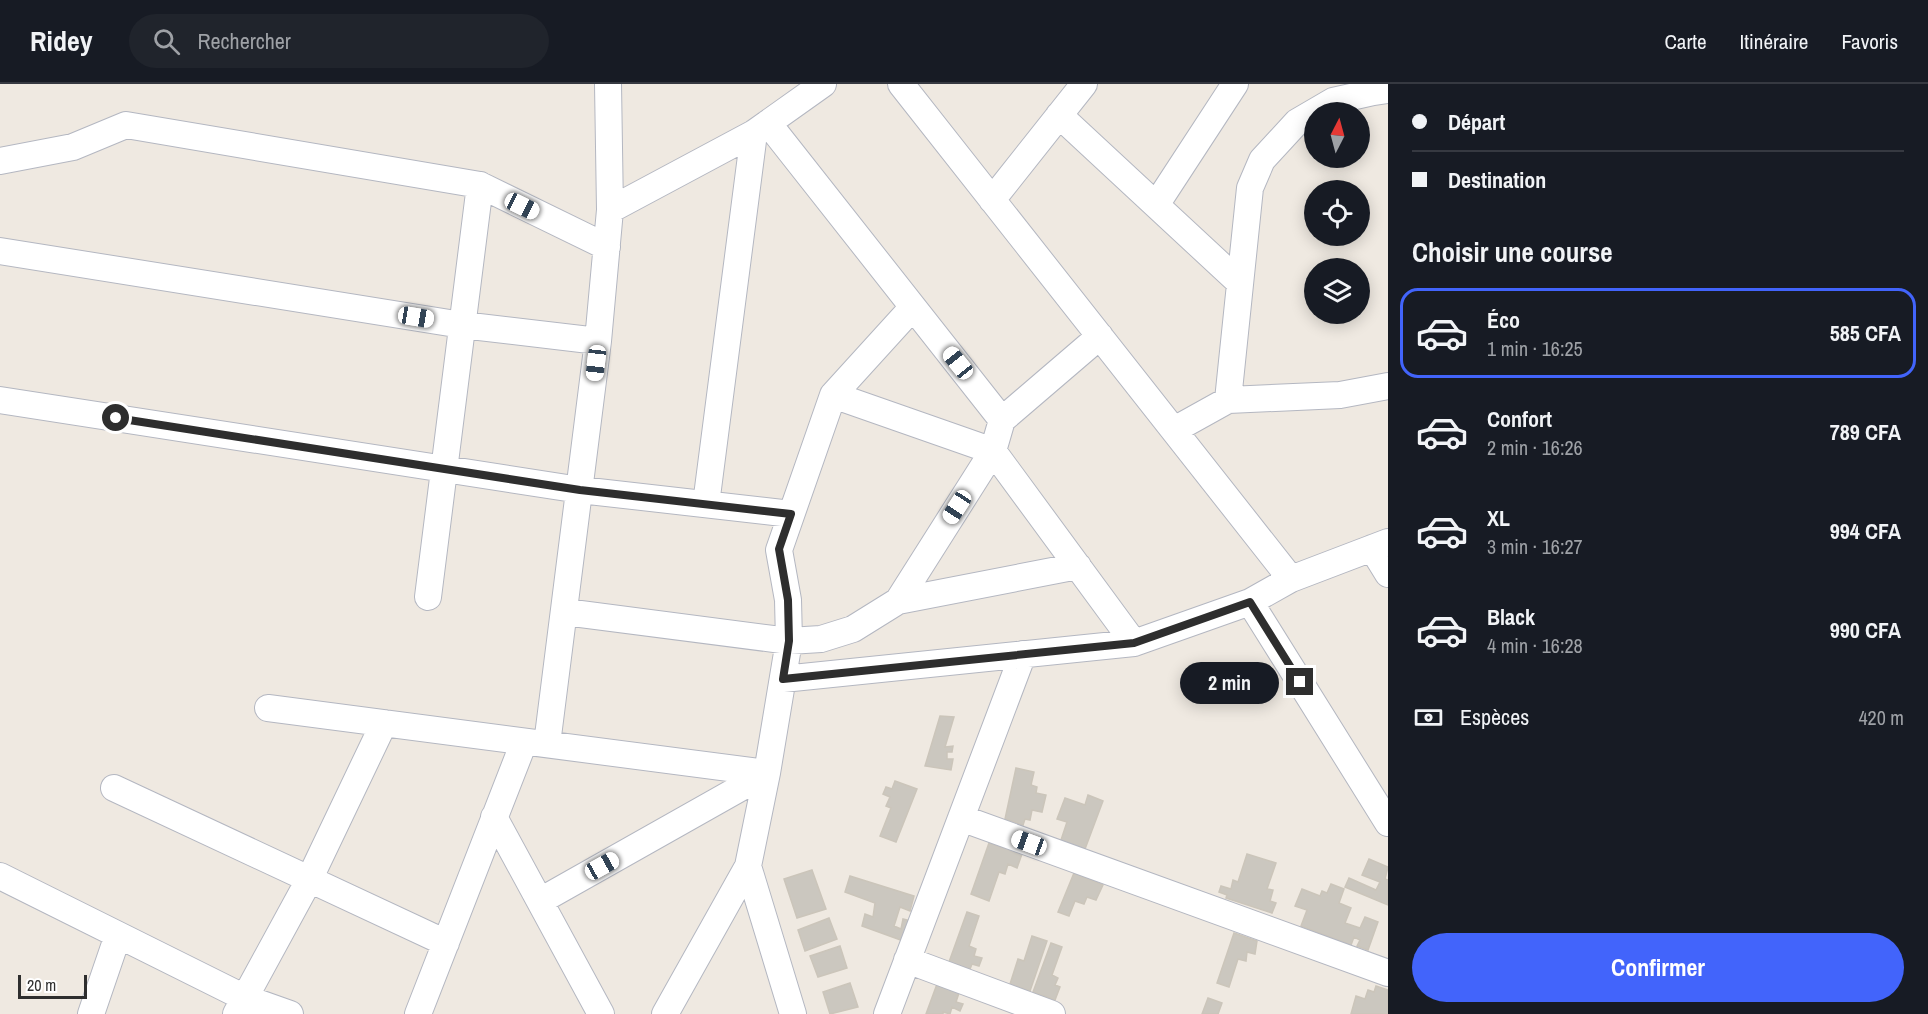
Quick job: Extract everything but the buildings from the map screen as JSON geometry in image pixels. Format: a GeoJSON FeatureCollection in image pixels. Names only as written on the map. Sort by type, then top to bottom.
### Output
{"type":"FeatureCollection","features":[{"type":"Feature","properties":{"kind":"street"},"geometry":{"type":"LineString","coordinates":[[418,1014],[494,817],[536,743],[565,612],[598,341],[607,247],[610,210],[608,84]]}},
{"type":"Feature","properties":{"kind":"street"},"geometry":{"type":"LineString","coordinates":[[610,210],[761,128],[824,84]]}},
{"type":"Feature","properties":{"kind":"street"},"geometry":{"type":"LineString","coordinates":[[901,84],[1291,579]]}},
{"type":"Feature","properties":{"kind":"street"},"geometry":{"type":"LineString","coordinates":[[992,200],[1084,84]]}},
{"type":"Feature","properties":{"kind":"street"},"geometry":{"type":"LineString","coordinates":[[1156,205],[1235,84]]}},
{"type":"Feature","properties":{"kind":"street"},"geometry":{"type":"LineString","coordinates":[[1228,400],[1250,188],[1262,160],[1297,122],[1333,101],[1388,90]]}},
{"type":"Feature","properties":{"kind":"street"},"geometry":{"type":"LineString","coordinates":[[1059,116],[1240,283]]}},
{"type":"Feature","properties":{"kind":"street"},"geometry":{"type":"LineString","coordinates":[[0,161],[73,147],[126,124],[480,185],[607,247]]}},
{"type":"Feature","properties":{"kind":"street"},"geometry":{"type":"LineString","coordinates":[[761,128],[913,307],[1002,420]]}},
{"type":"Feature","properties":{"kind":"street"},"geometry":{"type":"LineString","coordinates":[[706,504],[761,128]]}},
{"type":"Feature","properties":{"kind":"street"},"geometry":{"type":"LineString","coordinates":[[428,597],[480,185]]}},
{"type":"Feature","properties":{"kind":"street"},"geometry":{"type":"LineString","coordinates":[[0,251],[462,325],[598,341]]}},
{"type":"Feature","properties":{"kind":"street"},"geometry":{"type":"LineString","coordinates":[[665,1014],[748,866],[768,773],[789,641],[788,600],[779,549],[791,514],[833,395],[913,307]]}},
{"type":"Feature","properties":{"kind":"street"},"geometry":{"type":"LineString","coordinates":[[898,600],[993,451],[1002,420],[1100,336]]}},
{"type":"Feature","properties":{"kind":"street"},"geometry":{"type":"LineString","coordinates":[[1174,430],[1228,400],[1340,395],[1388,386]]}},
{"type":"Feature","properties":{"kind":"street"},"geometry":{"type":"LineString","coordinates":[[833,395],[993,451],[1134,643]]}},
{"type":"Feature","properties":{"kind":"street"},"geometry":{"type":"LineString","coordinates":[[0,400],[580,490],[791,514]]}},
{"type":"Feature","properties":{"kind":"street"},"geometry":{"type":"LineString","coordinates":[[783,679],[1134,643],[1250,602],[1291,579],[1380,545],[1388,574]]}},
{"type":"Feature","properties":{"kind":"street"},"geometry":{"type":"LineString","coordinates":[[565,612],[789,641],[821,639],[854,629],[898,600],[1078,566]]}},
{"type":"Feature","properties":{"kind":"street"},"geometry":{"type":"LineString","coordinates":[[1250,602],[1388,821]]}},
{"type":"Feature","properties":{"kind":"street"},"geometry":{"type":"LineString","coordinates":[[887,1014],[1023,654]]}},
{"type":"Feature","properties":{"kind":"street"},"geometry":{"type":"LineString","coordinates":[[268,708],[768,773]]}},
{"type":"Feature","properties":{"kind":"street"},"geometry":{"type":"LineString","coordinates":[[241,1006],[309,880],[384,723]]}},
{"type":"Feature","properties":{"kind":"street"},"geometry":{"type":"LineString","coordinates":[[540,901],[768,773]]}},
{"type":"Feature","properties":{"kind":"street"},"geometry":{"type":"LineString","coordinates":[[114,788],[446,943]]}},
{"type":"Feature","properties":{"kind":"street"},"geometry":{"type":"LineString","coordinates":[[494,817],[601,1014]]}},
{"type":"Feature","properties":{"kind":"street"},"geometry":{"type":"LineString","coordinates":[[961,818],[1388,973]]}},
{"type":"Feature","properties":{"kind":"street"},"geometry":{"type":"LineString","coordinates":[[748,866],[793,1014]]}},
{"type":"Feature","properties":{"kind":"street"},"geometry":{"type":"LineString","coordinates":[[0,876],[118,935],[241,1006],[290,1014]]}},
{"type":"Feature","properties":{"kind":"street"},"geometry":{"type":"LineString","coordinates":[[91,1014],[118,935]]}},
{"type":"Feature","properties":{"kind":"street"},"geometry":{"type":"LineString","coordinates":[[907,960],[1052,1014]]}},
{"type":"Feature","properties":{"kind":"route"},"geometry":{"type":"LineString","coordinates":[[116,418],[580,490],[791,514],[779,549],[788,600],[789,641],[783,679],[1134,643],[1250,602],[1300,682]]}}]}
